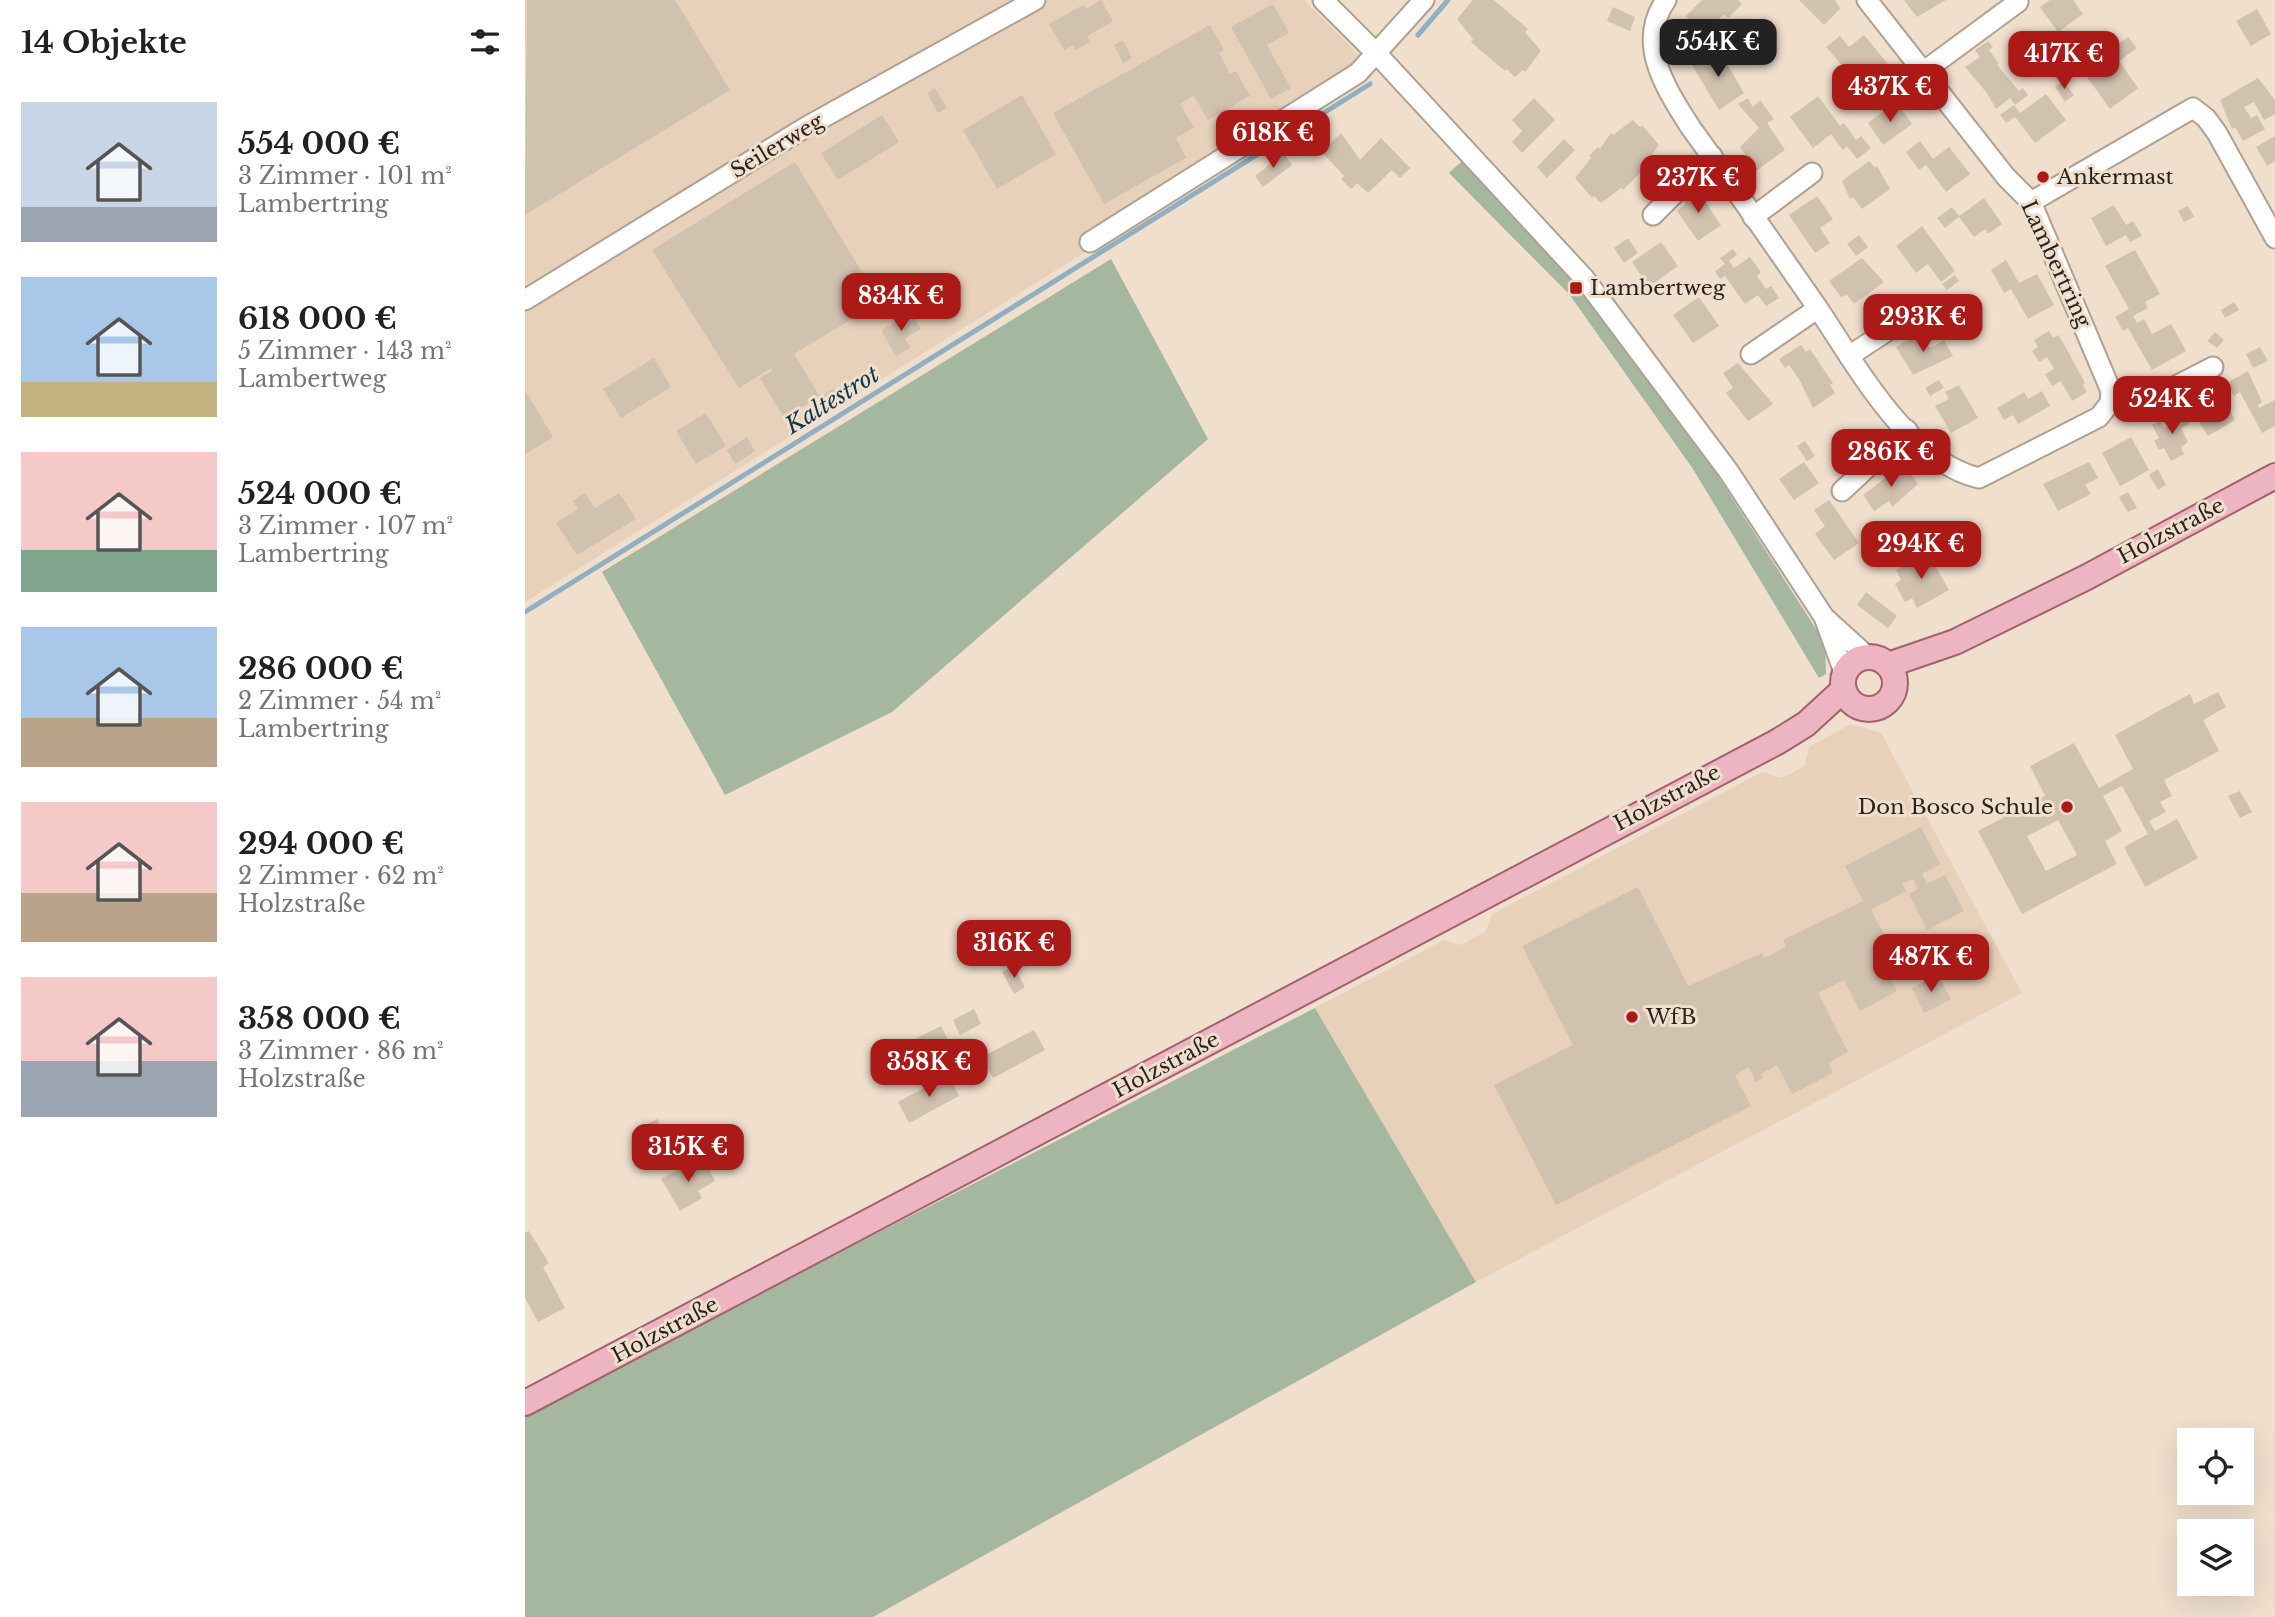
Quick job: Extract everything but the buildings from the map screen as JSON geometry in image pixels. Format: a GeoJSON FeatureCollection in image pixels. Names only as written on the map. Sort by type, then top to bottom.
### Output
{"type":"FeatureCollection","features":[{"type":"Feature","properties":{"kind":"main road","name":"Holzstraße"},"geometry":{"type":"LineString","coordinates":[[525,1403],[1777,742],[1806,724],[1848,689],[1856,660],[1884,668],[1955,642],[2087,577],[2275,476]]}},
{"type":"Feature","properties":{"kind":"main road","name":"Holzstraße"},"geometry":{"type":"LineString","coordinates":[[1848,689],[1871,710],[1882,707],[1893,693],[1884,668]]}},
{"type":"Feature","properties":{"kind":"street","name":"Seilerweg"},"geometry":{"type":"LineString","coordinates":[[525,300],[806,127],[1035,0]]}},
{"type":"Feature","properties":{"kind":"street"},"geometry":{"type":"LineString","coordinates":[[1323,0],[1377,54],[1584,278],[1729,471],[1824,617],[1848,689]]}},
{"type":"Feature","properties":{"kind":"street"},"geometry":{"type":"LineString","coordinates":[[1090,242],[1358,73],[1424,0]]}},
{"type":"Feature","properties":{"kind":"street"},"geometry":{"type":"LineString","coordinates":[[1667,0],[1655,29],[1653,49],[1658,70],[1670,95],[1849,356],[1907,430],[1926,450],[1958,472],[1979,478],[2099,418],[2110,402],[2143,403],[2213,366]]}},
{"type":"Feature","properties":{"kind":"street","name":"Lambertring"},"geometry":{"type":"LineString","coordinates":[[1867,0],[2006,177],[2031,202],[2108,377],[2110,402]]}},
{"type":"Feature","properties":{"kind":"street"},"geometry":{"type":"LineString","coordinates":[[1923,72],[2018,2]]}},
{"type":"Feature","properties":{"kind":"street"},"geometry":{"type":"LineString","coordinates":[[2031,202],[2193,108],[2206,118],[2217,133],[2275,238]]}},
{"type":"Feature","properties":{"kind":"street"},"geometry":{"type":"LineString","coordinates":[[1653,215],[1711,156]]}},
{"type":"Feature","properties":{"kind":"street"},"geometry":{"type":"LineString","coordinates":[[1753,217],[1812,173]]}},
{"type":"Feature","properties":{"kind":"street"},"geometry":{"type":"LineString","coordinates":[[1751,354],[1817,309]]}},
{"type":"Feature","properties":{"kind":"street"},"geometry":{"type":"LineString","coordinates":[[1849,356],[1916,313]]}},
{"type":"Feature","properties":{"kind":"street"},"geometry":{"type":"LineString","coordinates":[[1842,491],[1907,430]]}},
{"type":"Feature","properties":{"kind":"street"},"geometry":{"type":"LineString","coordinates":[[1824,617],[1884,668]]}},
{"type":"Feature","properties":{"kind":"shaded area"},"geometry":{"type":"Polygon","coordinates":[[[525,0],[1304,0],[1375,71],[525,602],[525,0]]]}},
{"type":"Feature","properties":{"kind":"shaded area"},"geometry":{"type":"Polygon","coordinates":[[[1851,724],[1881,733],[2022,993],[1476,1282],[1315,1008],[1444,940],[1461,945],[1486,931],[1492,914],[1762,772],[1781,778],[1794,772],[1805,765],[1809,747],[1851,724]]]}},
{"type":"Feature","properties":{"kind":"green space"},"geometry":{"type":"Polygon","coordinates":[[[1463,160],[1581,286],[1707,459],[1825,643],[1826,674],[1819,678],[1693,469],[1569,294],[1449,173],[1463,160]]]}},
{"type":"Feature","properties":{"kind":"green space"},"geometry":{"type":"Polygon","coordinates":[[[1111,259],[1208,439],[892,712],[725,795],[602,572],[1111,259]]]}},
{"type":"Feature","properties":{"kind":"green space"},"geometry":{"type":"Polygon","coordinates":[[[1315,1008],[1476,1282],[873,1617],[525,1617],[525,1414],[1315,1008]]]}},
{"type":"Feature","properties":{"kind":"waterway","name":"Kaltestrot"},"geometry":{"type":"LineString","coordinates":[[1418,35],[1448,0]]}},
{"type":"Feature","properties":{"kind":"waterway","name":"Kaltestrot"},"geometry":{"type":"LineString","coordinates":[[525,612],[1370,84]]}},
{"type":"Feature","properties":{"kind":"place","name":"Ankermast"},"geometry":{"type":"Point","coordinates":[2043,177]}},
{"type":"Feature","properties":{"kind":"place","name":"Lambertweg"},"geometry":{"type":"Point","coordinates":[1576,288]}},
{"type":"Feature","properties":{"kind":"place","name":"Don Bosco Schule"},"geometry":{"type":"Point","coordinates":[2067,807]}},
{"type":"Feature","properties":{"kind":"place","name":"WfB"},"geometry":{"type":"Point","coordinates":[1632,1017]}}]}
